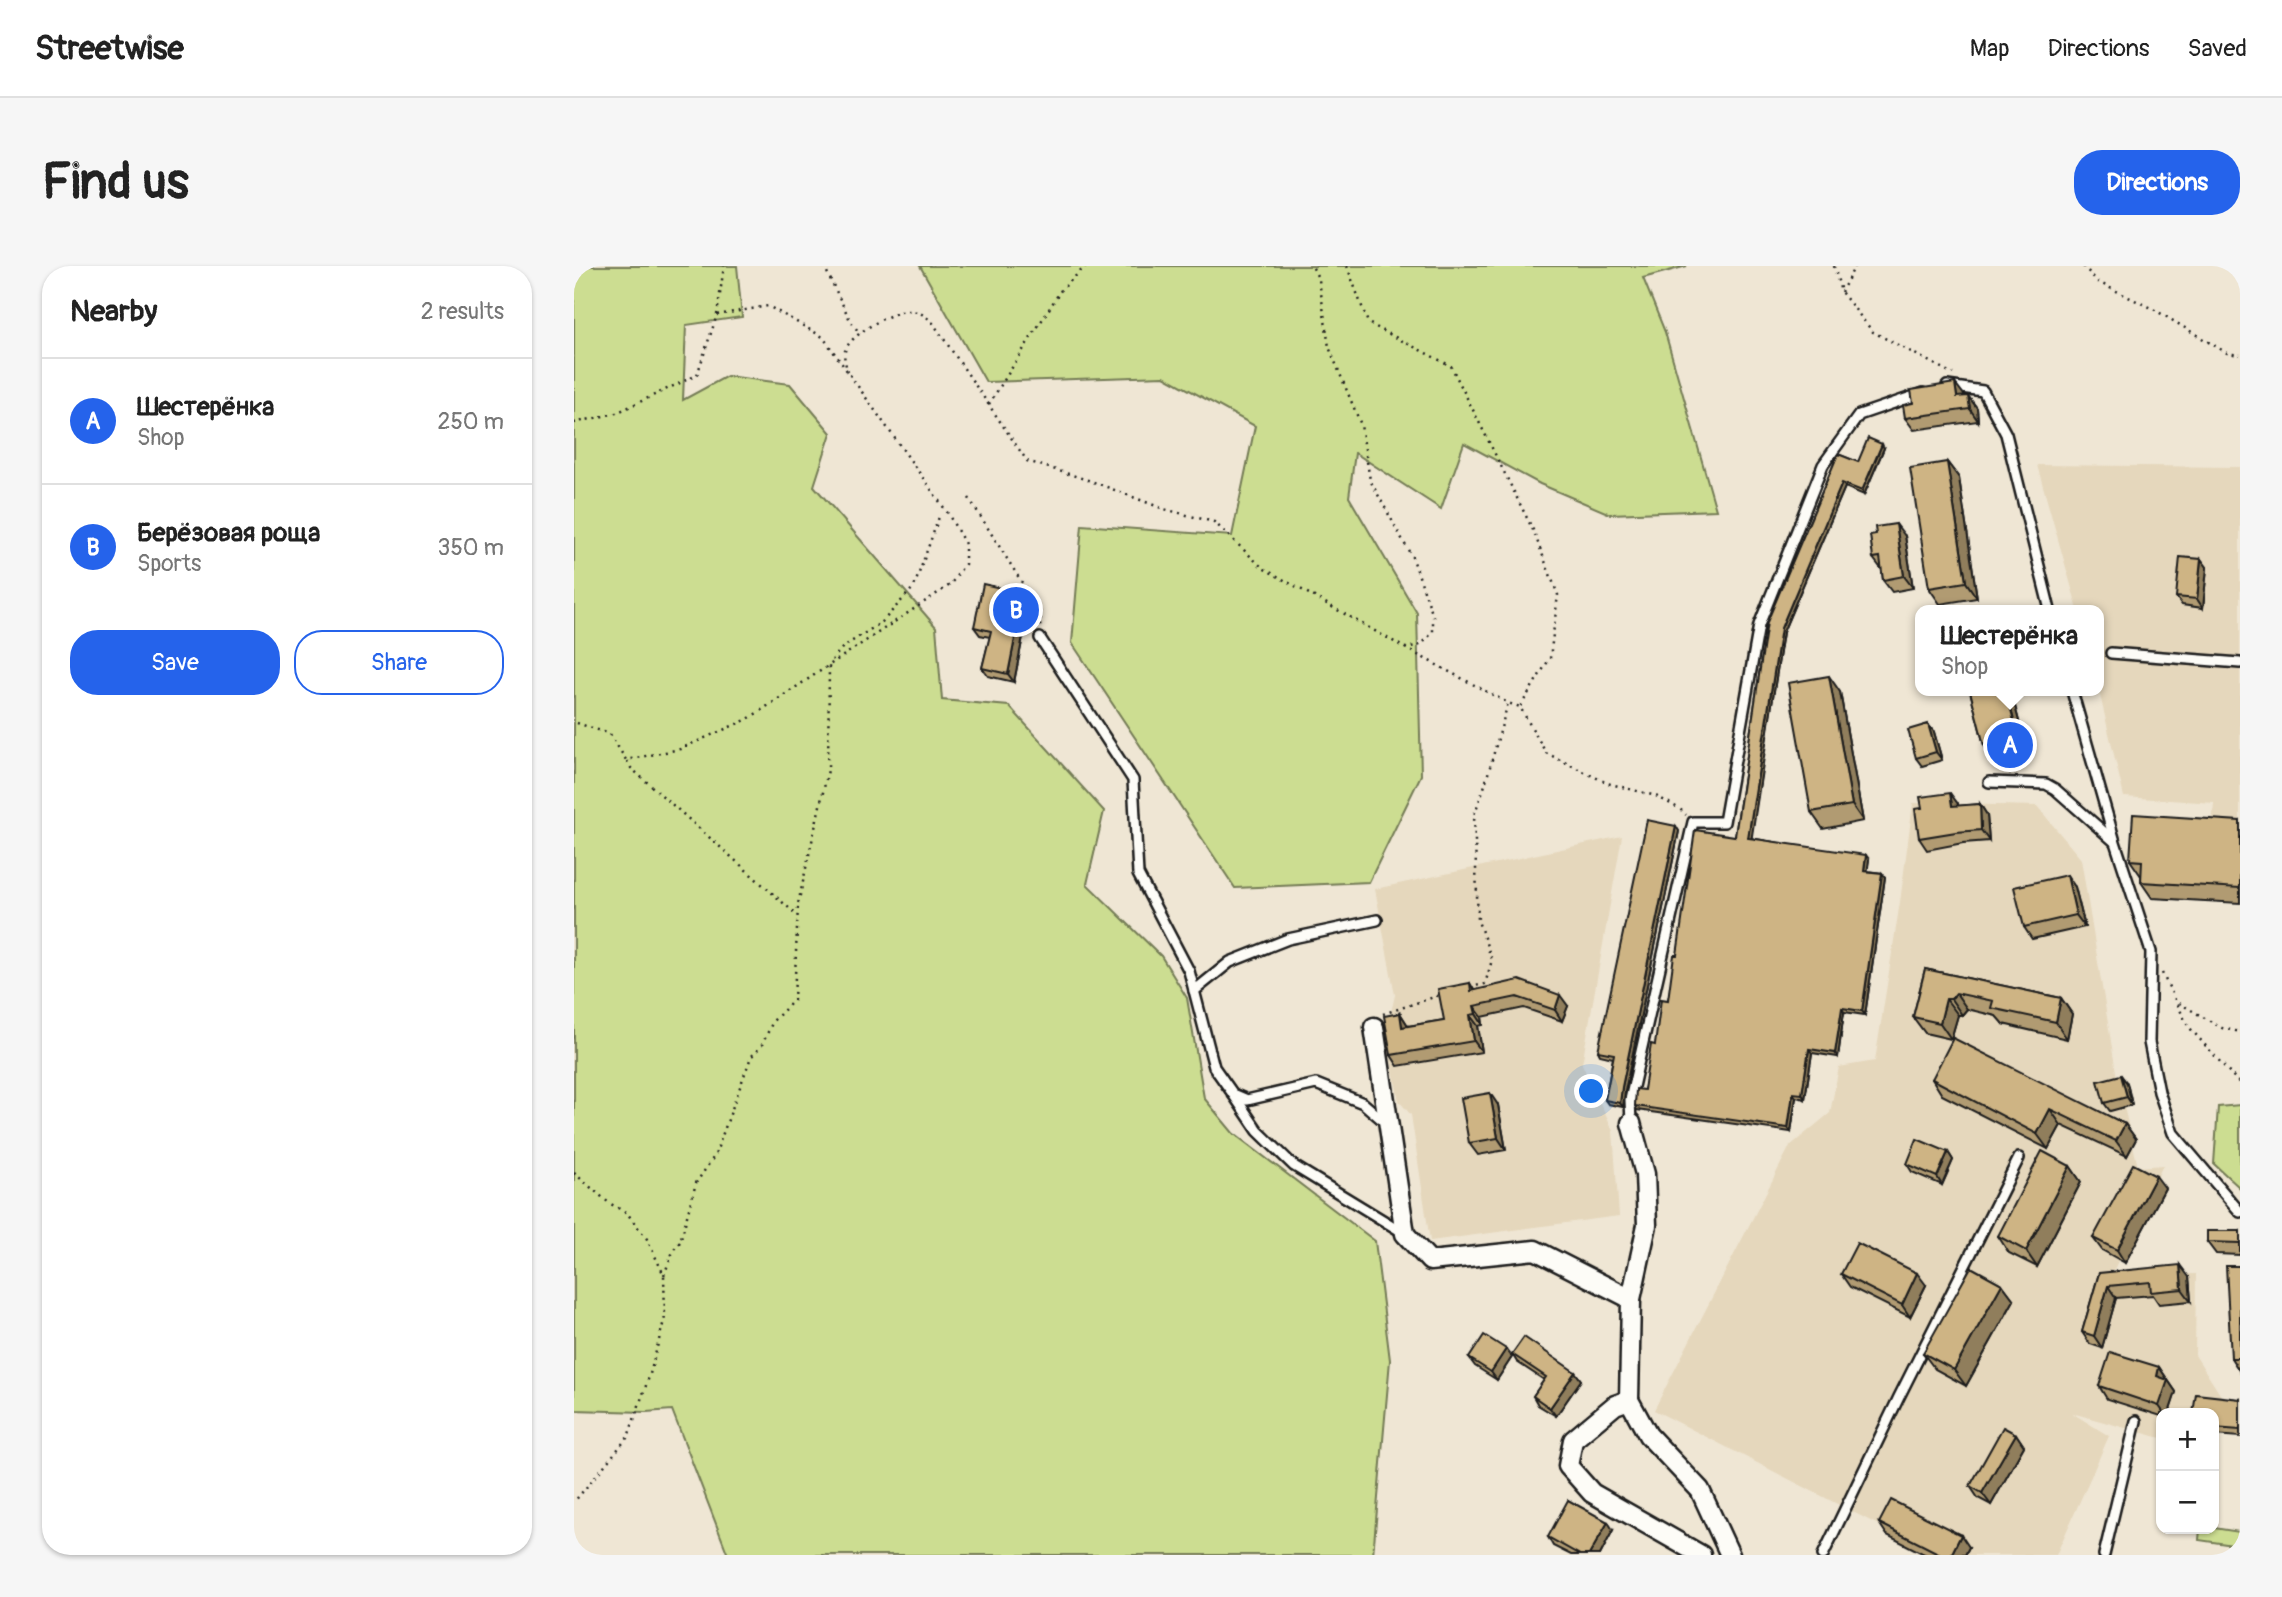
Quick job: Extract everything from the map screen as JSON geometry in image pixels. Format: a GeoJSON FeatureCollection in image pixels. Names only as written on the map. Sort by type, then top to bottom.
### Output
{"type":"FeatureCollection","features":[{"type":"Feature","properties":{"kind":"street"},"geometry":{"type":"LineString","coordinates":[[1374,1027],[1405,1234],[1430,1261],[1535,1250],[1631,1299]]}},
{"type":"Feature","properties":{"kind":"street"},"geometry":{"type":"LineString","coordinates":[[1631,1123],[1645,1174],[1647,1225],[1631,1299],[1629,1400],[1648,1435],[1700,1490],[1730,1555]]}},
{"type":"Feature","properties":{"kind":"street"},"geometry":{"type":"LineString","coordinates":[[1592,1493],[1700,1555]]}},
{"type":"Feature","properties":{"kind":"lane"},"geometry":{"type":"LineString","coordinates":[[1631,1123],[1630,1100],[1693,822],[1724,822],[1759,625],[1823,465],[1859,415],[1948,385],[1983,391],[2007,435],[2049,605]]}},
{"type":"Feature","properties":{"kind":"lane"},"geometry":{"type":"LineString","coordinates":[[1040,638],[1133,780],[1138,874],[1189,971],[1214,1067],[1258,1131],[1294,1166],[1405,1234]]}},
{"type":"Feature","properties":{"kind":"lane"},"geometry":{"type":"LineString","coordinates":[[2111,653],[2240,663]]}},
{"type":"Feature","properties":{"kind":"lane"},"geometry":{"type":"LineString","coordinates":[[2073,696],[2115,842],[2151,952],[2149,1042],[2159,1093],[2173,1133],[2240,1212]]}},
{"type":"Feature","properties":{"kind":"lane"},"geometry":{"type":"LineString","coordinates":[[1989,782],[2046,783],[2115,842]]}},
{"type":"Feature","properties":{"kind":"lane"},"geometry":{"type":"LineString","coordinates":[[1194,991],[1230,962],[1288,939],[1377,920]]}},
{"type":"Feature","properties":{"kind":"lane"},"geometry":{"type":"LineString","coordinates":[[1233,1094],[1247,1100],[1315,1084],[1363,1103],[1389,1127]]}},
{"type":"Feature","properties":{"kind":"lane"},"geometry":{"type":"LineString","coordinates":[[1823,1555],[2019,1158]]}},
{"type":"Feature","properties":{"kind":"lane"},"geometry":{"type":"LineString","coordinates":[[1592,1493],[1568,1466],[1573,1440],[1615,1405],[1629,1400]]}},
{"type":"Feature","properties":{"kind":"lane"},"geometry":{"type":"LineString","coordinates":[[2104,1555],[2136,1421]]}},
{"type":"Feature","properties":{"kind":"path"},"geometry":{"type":"LineString","coordinates":[[574,423],[616,413],[697,375],[717,315],[724,266]]}},
{"type":"Feature","properties":{"kind":"path"},"geometry":{"type":"LineString","coordinates":[[824,266],[850,320],[860,334]]}},
{"type":"Feature","properties":{"kind":"path"},"geometry":{"type":"LineString","coordinates":[[989,404],[1061,290],[1086,266]]}},
{"type":"Feature","properties":{"kind":"path"},"geometry":{"type":"LineString","coordinates":[[1312,266],[1319,280],[1329,347],[1361,425],[1370,480],[1413,559],[1433,616],[1433,632],[1421,645],[1405,648]]}},
{"type":"Feature","properties":{"kind":"path"},"geometry":{"type":"LineString","coordinates":[[1347,266],[1368,323],[1451,366],[1533,530],[1558,595],[1550,658],[1520,707]]}},
{"type":"Feature","properties":{"kind":"path"},"geometry":{"type":"LineString","coordinates":[[1834,266],[1842,292],[1873,331],[1959,377]]}},
{"type":"Feature","properties":{"kind":"path"},"geometry":{"type":"LineString","coordinates":[[1842,292],[1855,266]]}},
{"type":"Feature","properties":{"kind":"path"},"geometry":{"type":"LineString","coordinates":[[2083,266],[2098,282],[2155,310],[2227,353],[2240,355]]}},
{"type":"Feature","properties":{"kind":"path"},"geometry":{"type":"LineString","coordinates":[[626,760],[680,749],[748,719],[950,585],[965,564],[965,544],[947,512],[823,337],[768,306],[717,315]]}},
{"type":"Feature","properties":{"kind":"path"},"geometry":{"type":"LineString","coordinates":[[848,372],[844,353],[849,342],[886,317],[907,311],[923,313],[933,323],[1027,461],[1164,509],[1214,522],[1263,568],[1405,648],[1520,707],[1546,753],[1607,783],[1656,796],[1680,809],[1693,822]]}},
{"type":"Feature","properties":{"kind":"path"},"geometry":{"type":"LineString","coordinates":[[969,498],[1041,613],[1040,638]]}},
{"type":"Feature","properties":{"kind":"path"},"geometry":{"type":"LineString","coordinates":[[574,1502],[628,1437],[650,1374],[665,1317],[664,1275],[680,1241],[695,1183],[715,1155],[751,1057],[762,1045],[773,1021],[793,1000],[798,904],[828,770],[829,664],[843,647],[882,622],[914,587],[939,517]]}},
{"type":"Feature","properties":{"kind":"path"},"geometry":{"type":"LineString","coordinates":[[1463,989],[1485,984],[1492,960],[1478,920],[1474,816],[1508,703]]}},
{"type":"Feature","properties":{"kind":"path"},"geometry":{"type":"LineString","coordinates":[[574,722],[610,734],[631,768],[798,916]]}},
{"type":"Feature","properties":{"kind":"path"},"geometry":{"type":"LineString","coordinates":[[2151,952],[2179,1003],[2188,1026],[2240,1084]]}},
{"type":"Feature","properties":{"kind":"path"},"geometry":{"type":"LineString","coordinates":[[1374,1027],[1383,1014],[1439,995]]}},
{"type":"Feature","properties":{"kind":"path"},"geometry":{"type":"LineString","coordinates":[[2179,1003],[2222,1028],[2240,1032]]}},
{"type":"Feature","properties":{"kind":"path"},"geometry":{"type":"LineString","coordinates":[[574,1172],[609,1203],[627,1213],[647,1239],[664,1275]]}},
{"type":"Feature","properties":{"kind":"shaded area"},"geometry":{"type":"Polygon","coordinates":[[[2037,465],[2240,467],[2240,830],[2212,827],[2214,803],[2124,797],[2100,696],[2104,696],[2104,605],[2077,605],[2037,465]]]}},
{"type":"Feature","properties":{"kind":"shaded area"},"geometry":{"type":"Polygon","coordinates":[[[1913,803],[2037,806],[2081,859],[2116,1072],[2138,1167],[2163,1165],[2111,1276],[2196,1274],[2195,1355],[2223,1399],[2219,1430],[2219,1408],[2156,1408],[2156,1437],[2072,1413],[2109,1436],[2056,1555],[1937,1555],[1654,1410],[1790,1146],[1830,1113],[1839,1067],[1875,1061],[1913,803]]]}},
{"type":"Feature","properties":{"kind":"shaded area"},"geometry":{"type":"Polygon","coordinates":[[[1622,836],[1582,1064],[1613,1131],[1619,1216],[1430,1241],[1411,1115],[1399,1101],[1386,1035],[1395,995],[1375,889],[1622,836]]]}},
{"type":"Feature","properties":{"kind":"green space"},"geometry":{"type":"Polygon","coordinates":[[[574,266],[737,266],[742,317],[686,325],[683,400],[727,376],[790,384],[831,433],[814,486],[936,627],[942,700],[1009,706],[1104,811],[1087,884],[1161,956],[1187,998],[1204,1098],[1233,1133],[1375,1241],[1390,1360],[1373,1555],[728,1555],[672,1410],[574,1410],[574,266]]]}},
{"type":"Feature","properties":{"kind":"green space"},"geometry":{"type":"Polygon","coordinates":[[[920,266],[1687,266],[1643,278],[1665,332],[1716,510],[1610,514],[1540,484],[1464,443],[1441,509],[1355,453],[1349,497],[1417,613],[1421,775],[1369,882],[1235,888],[1072,643],[1082,525],[1232,536],[1255,426],[1164,376],[986,382],[920,266]]]}},
{"type":"Feature","properties":{"kind":"green space"},"geometry":{"type":"Polygon","coordinates":[[[2240,1105],[2240,1188],[2214,1164],[2218,1107],[2240,1105]]]}},
{"type":"Feature","properties":{"kind":"green space"},"geometry":{"type":"Polygon","coordinates":[[[2219,1529],[2240,1532],[2240,1546],[2199,1540],[2200,1534],[2219,1534],[2219,1529]]]}},
{"type":"Feature","properties":{"kind":"building"},"geometry":{"type":"Polygon","coordinates":[[[1955,383],[1957,397],[1968,396],[1970,409],[1905,418],[1903,405],[1913,403],[1911,390],[1955,383]]]}},
{"type":"Feature","properties":{"kind":"building"},"geometry":{"type":"Polygon","coordinates":[[[1868,438],[1882,444],[1862,491],[1842,483],[1781,628],[1748,838],[1866,855],[1864,871],[1882,873],[1862,1011],[1842,1008],[1835,1053],[1809,1049],[1802,1094],[1793,1093],[1788,1128],[1635,1106],[1636,1089],[1644,1090],[1651,1044],[1655,1045],[1661,999],[1668,1000],[1695,830],[1735,836],[1767,622],[1838,454],[1858,462],[1868,438]]]}},
{"type":"Feature","properties":{"kind":"building"},"geometry":{"type":"Polygon","coordinates":[[[1947,462],[1966,582],[1929,588],[1910,468],[1947,462]]]}},
{"type":"Feature","properties":{"kind":"building"},"geometry":{"type":"Polygon","coordinates":[[[1896,524],[1904,576],[1883,580],[1880,557],[1873,558],[1870,535],[1876,534],[1875,527],[1896,524]]]}},
{"type":"Feature","properties":{"kind":"building"},"geometry":{"type":"Polygon","coordinates":[[[2180,557],[2201,559],[2197,599],[2176,597],[2180,557]]]}},
{"type":"Feature","properties":{"kind":"building"},"geometry":{"type":"Polygon","coordinates":[[[983,584],[1024,593],[1008,674],[982,668],[991,631],[974,627],[983,584]]]}},
{"type":"Feature","properties":{"kind":"building"},"geometry":{"type":"Polygon","coordinates":[[[1829,676],[1852,805],[1811,812],[1788,683],[1829,676]]]}},
{"type":"Feature","properties":{"kind":"building"},"geometry":{"type":"Polygon","coordinates":[[[1971,696],[2007,696],[2018,736],[1984,745],[1971,696]]]}},
{"type":"Feature","properties":{"kind":"building"},"geometry":{"type":"Polygon","coordinates":[[[1928,724],[1936,752],[1916,758],[1908,730],[1928,724]]]}},
{"type":"Feature","properties":{"kind":"building"},"geometry":{"type":"Polygon","coordinates":[[[1950,793],[1952,806],[1980,804],[1981,830],[1919,838],[1915,809],[1922,808],[1920,797],[1950,793]]]}},
{"type":"Feature","properties":{"kind":"building"},"geometry":{"type":"Polygon","coordinates":[[[2133,814],[2240,821],[2240,888],[2141,882],[2142,861],[2130,860],[2133,814]]]}},
{"type":"Feature","properties":{"kind":"building"},"geometry":{"type":"Polygon","coordinates":[[[1647,820],[1676,826],[1620,1103],[1605,1100],[1614,1054],[1598,1051],[1647,820]]]}},
{"type":"Feature","properties":{"kind":"building"},"geometry":{"type":"Polygon","coordinates":[[[2067,875],[2076,915],[2024,927],[2014,887],[2067,875]]]}},
{"type":"Feature","properties":{"kind":"building"},"geometry":{"type":"Polygon","coordinates":[[[1925,969],[2061,998],[2056,1022],[1991,1008],[1993,1001],[1956,993],[1951,999],[1946,999],[1940,1023],[1913,1017],[1925,969]]]}},
{"type":"Feature","properties":{"kind":"building"},"geometry":{"type":"Polygon","coordinates":[[[1519,980],[1560,995],[1555,1010],[1517,997],[1474,1006],[1476,1014],[1470,1015],[1474,1041],[1391,1055],[1384,1016],[1400,1013],[1402,1027],[1444,1020],[1438,989],[1470,983],[1471,991],[1519,980]]]}},
{"type":"Feature","properties":{"kind":"building"},"geometry":{"type":"Polygon","coordinates":[[[1953,1038],[2125,1124],[2116,1141],[2050,1109],[2037,1134],[1932,1079],[1953,1038]]]}},
{"type":"Feature","properties":{"kind":"building"},"geometry":{"type":"Polygon","coordinates":[[[2121,1075],[2127,1097],[2104,1103],[2098,1081],[2121,1075]]]}},
{"type":"Feature","properties":{"kind":"building"},"geometry":{"type":"Polygon","coordinates":[[[1490,1093],[1498,1138],[1469,1143],[1461,1098],[1490,1093]]]}},
{"type":"Feature","properties":{"kind":"building"},"geometry":{"type":"Polygon","coordinates":[[[1917,1139],[1948,1152],[1937,1177],[1907,1164],[1917,1139]]]}},
{"type":"Feature","properties":{"kind":"building"},"geometry":{"type":"Polygon","coordinates":[[[2042,1151],[2070,1166],[2026,1251],[1998,1236],[2042,1151]]]}},
{"type":"Feature","properties":{"kind":"building"},"geometry":{"type":"Polygon","coordinates":[[[2133,1164],[2156,1176],[2117,1250],[2093,1238],[2133,1164]]]}},
{"type":"Feature","properties":{"kind":"building"},"geometry":{"type":"Polygon","coordinates":[[[2207,1231],[2240,1231],[2240,1243],[2207,1242],[2207,1231]]]}},
{"type":"Feature","properties":{"kind":"building"},"geometry":{"type":"Polygon","coordinates":[[[1857,1243],[1917,1273],[1902,1305],[1841,1274],[1857,1243]]]}},
{"type":"Feature","properties":{"kind":"building"},"geometry":{"type":"Polygon","coordinates":[[[2180,1265],[2182,1289],[2151,1292],[2150,1282],[2108,1286],[2094,1336],[2082,1332],[2099,1273],[2180,1265]]]}},
{"type":"Feature","properties":{"kind":"building"},"geometry":{"type":"Polygon","coordinates":[[[2226,1266],[2240,1266],[2240,1358],[2231,1358],[2226,1266]]]}},
{"type":"Feature","properties":{"kind":"building"},"geometry":{"type":"Polygon","coordinates":[[[1971,1267],[2002,1284],[1954,1370],[1923,1353],[1971,1267]]]}},
{"type":"Feature","properties":{"kind":"building"},"geometry":{"type":"Polygon","coordinates":[[[1484,1335],[1506,1349],[1491,1372],[1469,1358],[1484,1335]]]}},
{"type":"Feature","properties":{"kind":"building"},"geometry":{"type":"Polygon","coordinates":[[[1524,1337],[1575,1372],[1550,1408],[1533,1396],[1546,1377],[1512,1354],[1524,1337]]]}},
{"type":"Feature","properties":{"kind":"building"},"geometry":{"type":"Polygon","coordinates":[[[2110,1352],[2159,1367],[2157,1376],[2168,1380],[2159,1406],[2099,1386],[2110,1352]]]}},
{"type":"Feature","properties":{"kind":"building"},"geometry":{"type":"Polygon","coordinates":[[[2196,1394],[2240,1399],[2240,1430],[2219,1428],[2219,1408],[2194,1408],[2196,1394]]]}},
{"type":"Feature","properties":{"kind":"building"},"geometry":{"type":"Polygon","coordinates":[[[2003,1427],[2016,1434],[1982,1493],[1970,1486],[2003,1427]]]}},
{"type":"Feature","properties":{"kind":"building"},"geometry":{"type":"Polygon","coordinates":[[[1568,1500],[1608,1522],[1589,1555],[1580,1555],[1548,1537],[1568,1500]]]}},
{"type":"Feature","properties":{"kind":"building"},"geometry":{"type":"Polygon","coordinates":[[[1891,1500],[1961,1535],[1951,1555],[1942,1555],[1879,1523],[1891,1500]]]}},
{"type":"Feature","properties":{"kind":"place","name":"Берёзовая роща"},"geometry":{"type":"Point","coordinates":[1016,610]}},
{"type":"Feature","properties":{"kind":"place","name":"Шестерёнка"},"geometry":{"type":"Point","coordinates":[2010,745]}}]}
